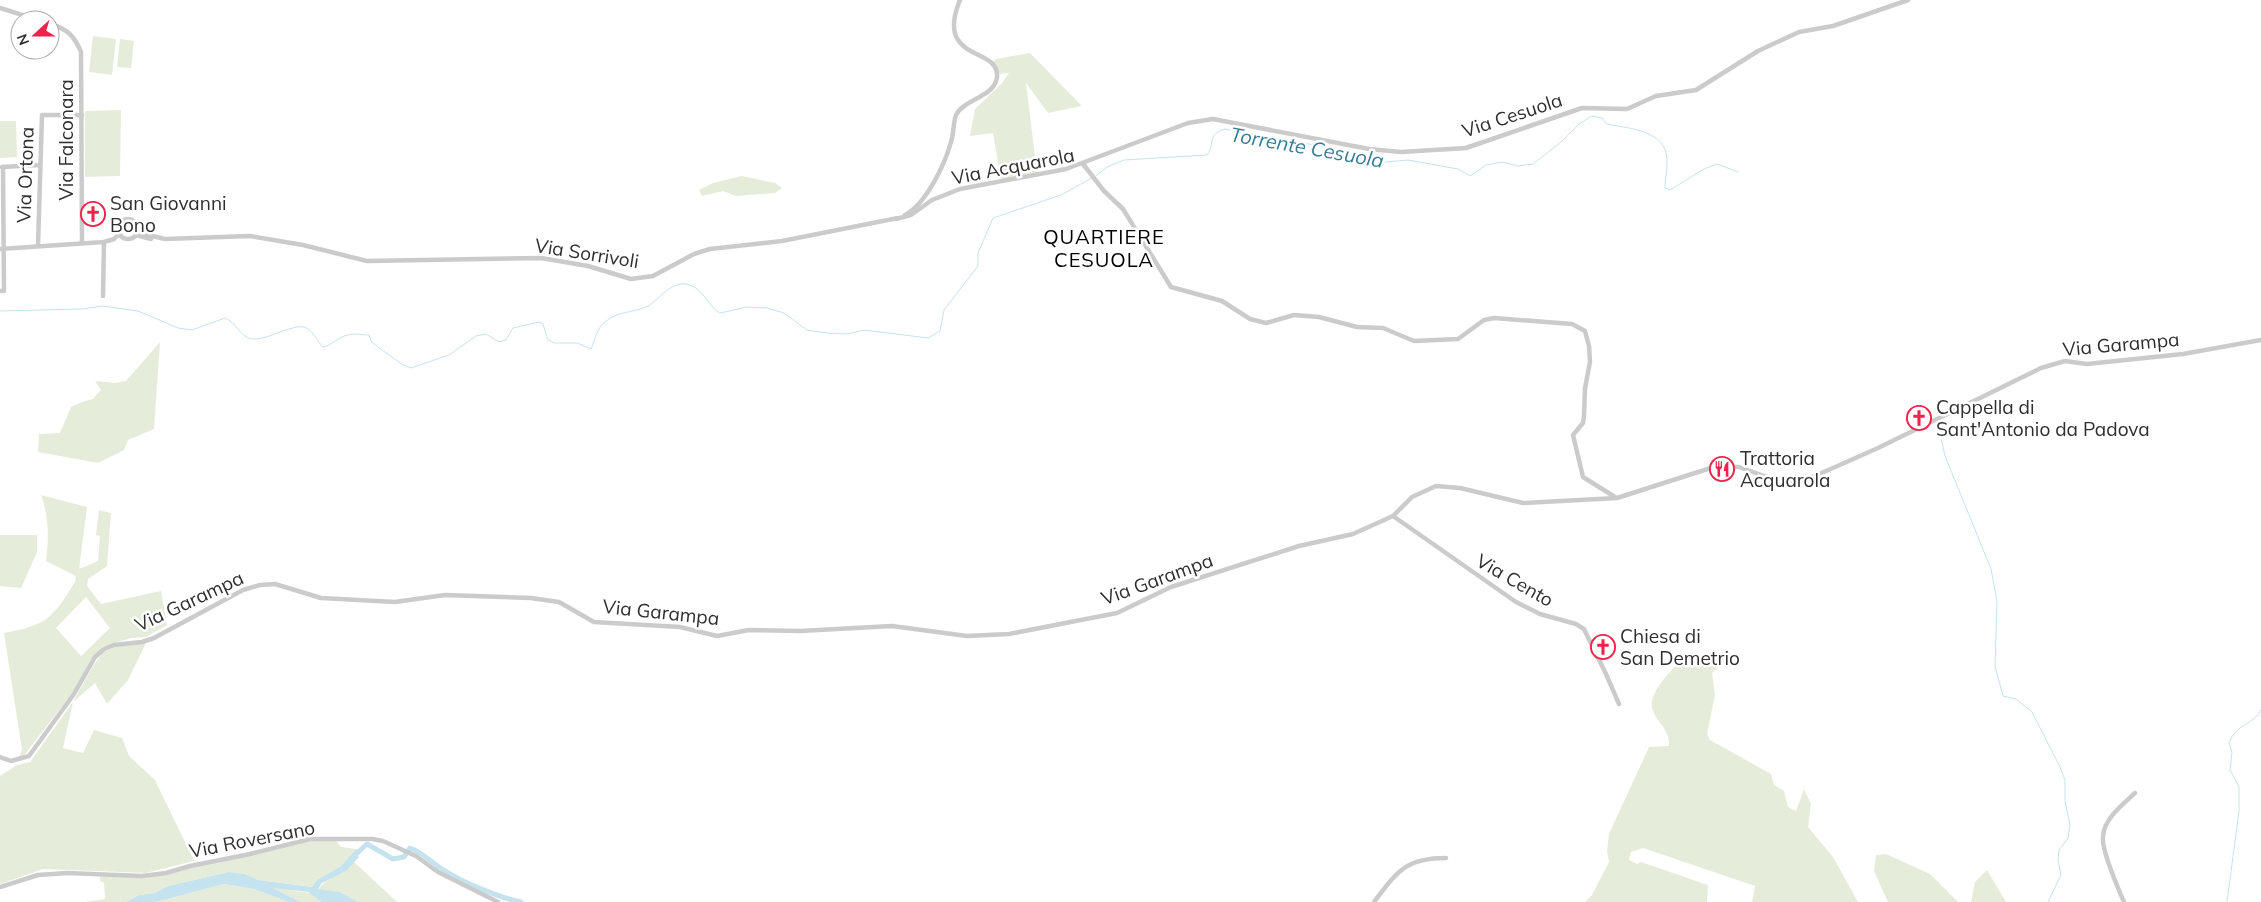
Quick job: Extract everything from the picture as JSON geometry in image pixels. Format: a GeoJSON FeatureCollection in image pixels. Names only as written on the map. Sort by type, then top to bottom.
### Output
{"type":"FeatureCollection","features":[{"type":"Feature","properties":{"kind":"street","name":"Via Sorrivoli"},"geometry":{"type":"LineString","coordinates":[[137,232],[165,239],[250,236],[303,245],[368,261],[541,258],[588,266],[631,279],[642,279],[652,276],[694,254],[710,249],[782,241],[896,219],[909,212],[920,202],[938,174],[951,141],[956,116],[963,106],[990,90],[997,79],[996,72],[991,63],[959,43],[954,35],[953,27],[960,0]]}},
{"type":"Feature","properties":{"kind":"street","name":"Via Cesuola"},"geometry":{"type":"LineString","coordinates":[[1083,164],[1188,123],[1213,119],[1369,149],[1401,152],[1466,148],[1582,108],[1627,109],[1656,96],[1696,90],[1758,50],[1799,32],[1833,26],[1908,0]]}},
{"type":"Feature","properties":{"kind":"street","name":"Via Falconara"},"geometry":{"type":"LineString","coordinates":[[60,27],[65,28],[75,38],[81,52],[82,243]]}},
{"type":"Feature","properties":{"kind":"street","name":"Via Ortona"},"geometry":{"type":"LineString","coordinates":[[38,246],[42,115],[82,115]]}},
{"type":"Feature","properties":{"kind":"street","name":"Via Acquarola"},"geometry":{"type":"LineString","coordinates":[[896,219],[911,215],[932,200],[960,189],[1066,169],[1083,164],[1104,191],[1123,208],[1171,287],[1222,301],[1250,319],[1266,323],[1294,315],[1319,317],[1357,327],[1383,328],[1414,341],[1458,339],[1484,320],[1494,318],[1562,323],[1580,328],[1587,337],[1590,362],[1585,388],[1583,423],[1574,435],[1574,445],[1582,477],[1617,498]]}},
{"type":"Feature","properties":{"kind":"street"},"geometry":{"type":"LineString","coordinates":[[0,291],[4,291],[1,167],[40,165]]}},
{"type":"Feature","properties":{"kind":"street"},"geometry":{"type":"LineString","coordinates":[[2,249],[112,242],[124,237],[130,238],[137,232],[137,224],[128,219],[120,223],[120,233],[124,237]]}},
{"type":"Feature","properties":{"kind":"street"},"geometry":{"type":"LineString","coordinates":[[104,242],[114,239],[120,233]]}},
{"type":"Feature","properties":{"kind":"street"},"geometry":{"type":"LineString","coordinates":[[103,296],[104,242]]}},
{"type":"Feature","properties":{"kind":"street","name":"Via Garampa"},"geometry":{"type":"LineString","coordinates":[[0,757],[11,762],[29,756],[74,694],[95,657],[104,649],[114,645],[142,642],[154,638],[243,590],[260,585],[275,584],[321,598],[395,602],[445,595],[531,598],[559,602],[594,622],[680,627],[717,636],[749,630],[800,631],[892,626],[967,636],[1009,634],[1117,613],[1171,587],[1300,546],[1353,534],[1393,516],[1412,497],[1436,486],[1460,488],[1523,503],[1617,498],[1717,466],[1740,467],[1783,482],[1799,483],[1878,448],[2041,368],[2065,361],[2087,364],[2183,354],[2261,340]]}},
{"type":"Feature","properties":{"kind":"street","name":"Via Cento"},"geometry":{"type":"LineString","coordinates":[[1393,516],[1516,602],[1540,614],[1576,624],[1584,630],[1619,704]]}},
{"type":"Feature","properties":{"kind":"street"},"geometry":{"type":"LineString","coordinates":[[2124,902],[2104,846],[2103,836],[2105,827],[2120,806],[2134,793]]}},
{"type":"Feature","properties":{"kind":"street","name":"Via Roversano"},"geometry":{"type":"LineString","coordinates":[[0,887],[38,876],[57,874],[142,876],[166,873],[310,839],[372,839],[397,847],[416,856],[438,872],[498,902]]}},
{"type":"Feature","properties":{"kind":"street"},"geometry":{"type":"LineString","coordinates":[[1374,902],[1407,864],[1435,858],[1446,858]]}},
{"type":"Feature","properties":{"kind":"green space"},"geometry":{"type":"Polygon","coordinates":[[[93,36],[116,39],[112,75],[89,72],[93,36]]]}},
{"type":"Feature","properties":{"kind":"green space"},"geometry":{"type":"Polygon","coordinates":[[[120,39],[134,41],[131,68],[117,67],[120,39]]]}},
{"type":"Feature","properties":{"kind":"green space"},"geometry":{"type":"Polygon","coordinates":[[[1030,53],[1082,106],[1048,113],[1026,83],[1037,173],[1001,180],[993,133],[970,136],[975,109],[1002,83],[1009,73],[998,74],[993,62],[996,59],[1030,53]]]}},
{"type":"Feature","properties":{"kind":"green space"},"geometry":{"type":"Polygon","coordinates":[[[121,110],[120,176],[85,177],[85,111],[121,110]]]}},
{"type":"Feature","properties":{"kind":"green space"},"geometry":{"type":"Polygon","coordinates":[[[0,121],[16,121],[17,157],[0,158],[0,121]]]}},
{"type":"Feature","properties":{"kind":"green space"},"geometry":{"type":"Polygon","coordinates":[[[742,176],[775,183],[782,188],[775,193],[736,196],[723,191],[702,196],[699,190],[713,183],[742,176]]]}},
{"type":"Feature","properties":{"kind":"green space"},"geometry":{"type":"Polygon","coordinates":[[[160,342],[154,429],[128,440],[124,450],[98,463],[38,452],[39,434],[60,433],[71,407],[93,399],[101,390],[95,381],[115,383],[126,381],[160,342]]]}},
{"type":"Feature","properties":{"kind":"green space"},"geometry":{"type":"Polygon","coordinates":[[[41,495],[87,507],[79,569],[98,561],[100,536],[96,535],[99,510],[111,513],[107,566],[88,579],[87,586],[101,604],[161,591],[167,625],[146,637],[131,638],[102,647],[89,664],[73,692],[25,754],[19,757],[22,750],[4,633],[30,627],[47,618],[54,612],[67,594],[75,582],[76,576],[46,561],[48,528],[46,511],[41,495]],[[86,597],[56,628],[81,656],[110,628],[86,597]]]}},
{"type":"Feature","properties":{"kind":"green space"},"geometry":{"type":"Polygon","coordinates":[[[0,535],[37,535],[37,552],[21,588],[0,586],[0,535]]]}},
{"type":"Feature","properties":{"kind":"green space"},"geometry":{"type":"Polygon","coordinates":[[[146,643],[128,680],[107,704],[95,683],[73,702],[103,652],[115,647],[146,643]]]}},
{"type":"Feature","properties":{"kind":"green space"},"geometry":{"type":"Polygon","coordinates":[[[1729,659],[1712,673],[1715,695],[1707,734],[1710,740],[1771,774],[1774,785],[1784,791],[1788,807],[1796,811],[1804,789],[1811,804],[1808,827],[1833,857],[1858,902],[1752,902],[1755,886],[1643,848],[1631,852],[1629,860],[1637,864],[1641,862],[1708,885],[1707,902],[1585,902],[1592,895],[1609,862],[1607,851],[1609,834],[1649,747],[1669,746],[1668,736],[1655,716],[1652,705],[1653,698],[1660,684],[1680,661],[1729,659]]]}},
{"type":"Feature","properties":{"kind":"green space"},"geometry":{"type":"Polygon","coordinates":[[[73,702],[63,748],[83,753],[94,730],[122,738],[129,756],[155,780],[194,861],[146,873],[43,869],[0,884],[0,776],[17,765],[30,762],[73,702]]]}},
{"type":"Feature","properties":{"kind":"green space"},"geometry":{"type":"Polygon","coordinates":[[[310,840],[336,841],[341,847],[356,849],[341,866],[317,880],[313,887],[258,880],[245,874],[229,872],[168,886],[155,893],[139,895],[126,902],[85,902],[105,899],[104,883],[100,881],[100,876],[145,877],[310,840]]]}},
{"type":"Feature","properties":{"kind":"green space"},"geometry":{"type":"Polygon","coordinates":[[[1886,854],[1930,874],[1958,902],[1888,902],[1874,871],[1876,855],[1886,854]]]}},
{"type":"Feature","properties":{"kind":"green space"},"geometry":{"type":"Polygon","coordinates":[[[354,862],[397,902],[358,902],[340,892],[318,890],[325,882],[354,862]]]}},
{"type":"Feature","properties":{"kind":"green space"},"geometry":{"type":"Polygon","coordinates":[[[1987,870],[2006,902],[1971,902],[1975,882],[1987,870]]]}},
{"type":"Feature","properties":{"kind":"green space"},"geometry":{"type":"Polygon","coordinates":[[[224,884],[254,889],[289,902],[156,902],[224,884]]]}},
{"type":"Feature","properties":{"kind":"green space"},"geometry":{"type":"Polygon","coordinates":[[[280,887],[314,895],[322,902],[300,902],[271,888],[280,887]]]}},
{"type":"Feature","properties":{"kind":"water"},"geometry":{"type":"Polygon","coordinates":[[[356,849],[360,852],[357,855],[359,857],[346,871],[322,883],[318,889],[340,892],[358,902],[322,902],[308,892],[273,888],[300,902],[289,902],[254,889],[224,884],[156,902],[126,902],[139,895],[155,893],[168,886],[229,872],[245,874],[258,880],[312,887],[317,880],[341,866],[356,849]]]}},
{"type":"Feature","properties":{"kind":"waterway","name":"Torrente Cesuola"},"geometry":{"type":"LineString","coordinates":[[1096,176],[1107,167],[1124,160],[1207,155],[1215,134],[1225,129],[1326,147],[1386,162],[1408,160],[1458,169],[1470,176],[1486,165],[1502,162],[1518,166],[1533,164],[1560,143],[1579,124],[1592,116],[1602,118],[1607,124],[1642,131],[1657,139],[1663,145],[1666,153],[1665,188],[1670,190],[1704,169],[1717,164],[1738,172]]}},
{"type":"Feature","properties":{"kind":"waterway","name":"Torrente Cesuola"},"geometry":{"type":"LineString","coordinates":[[0,311],[82,309],[103,306],[138,311],[178,328],[192,330],[225,318],[244,335],[252,339],[259,339],[297,327],[303,327],[308,329],[323,347],[348,335],[369,335],[371,341],[378,347],[403,365],[411,368],[449,355],[476,336],[486,334],[499,342],[506,340],[513,328],[539,322],[543,324],[548,340],[555,343],[577,343],[591,349],[600,327],[610,318],[648,306],[670,288],[686,284],[697,289],[720,313],[747,307],[767,308],[784,313],[807,330],[847,334],[864,330],[928,338],[940,331],[944,310],[978,266],[978,253],[993,218],[1061,195],[1092,178]]}},
{"type":"Feature","properties":{"kind":"waterway"},"geometry":{"type":"LineString","coordinates":[[1939,429],[1945,456],[1991,569],[1997,601],[1995,666],[2003,696],[2016,699],[2032,712],[2065,780],[2065,801],[2070,825],[2068,838],[2059,850],[2058,860],[2061,875],[2048,902]]}},
{"type":"Feature","properties":{"kind":"waterway"},"geometry":{"type":"LineString","coordinates":[[2227,902],[2239,811],[2239,787],[2230,770],[2232,752],[2229,743],[2236,732],[2254,719],[2261,710]]}},
{"type":"Feature","properties":{"kind":"waterway"},"geometry":{"type":"LineString","coordinates":[[355,855],[367,844],[393,859],[404,857],[410,848],[442,869],[470,884],[502,897],[521,902]]}},
{"type":"Feature","properties":{"kind":"place","name":"San Giovanni Bono"},"geometry":{"type":"Point","coordinates":[93,214]}},
{"type":"Feature","properties":{"kind":"place","name":"Cappella di Sant'Antonio da Padova"},"geometry":{"type":"Point","coordinates":[1919,418]}},
{"type":"Feature","properties":{"kind":"place","name":"Trattoria Acquarola"},"geometry":{"type":"Point","coordinates":[1722,469]}},
{"type":"Feature","properties":{"kind":"place","name":"Chiesa di San Demetrio"},"geometry":{"type":"Point","coordinates":[1603,647]}},
{"type":"Feature","properties":{"kind":"district","name":"QUARTIERE CESUOLA"},"geometry":{"type":"Point","coordinates":[1104,248]}}]}
